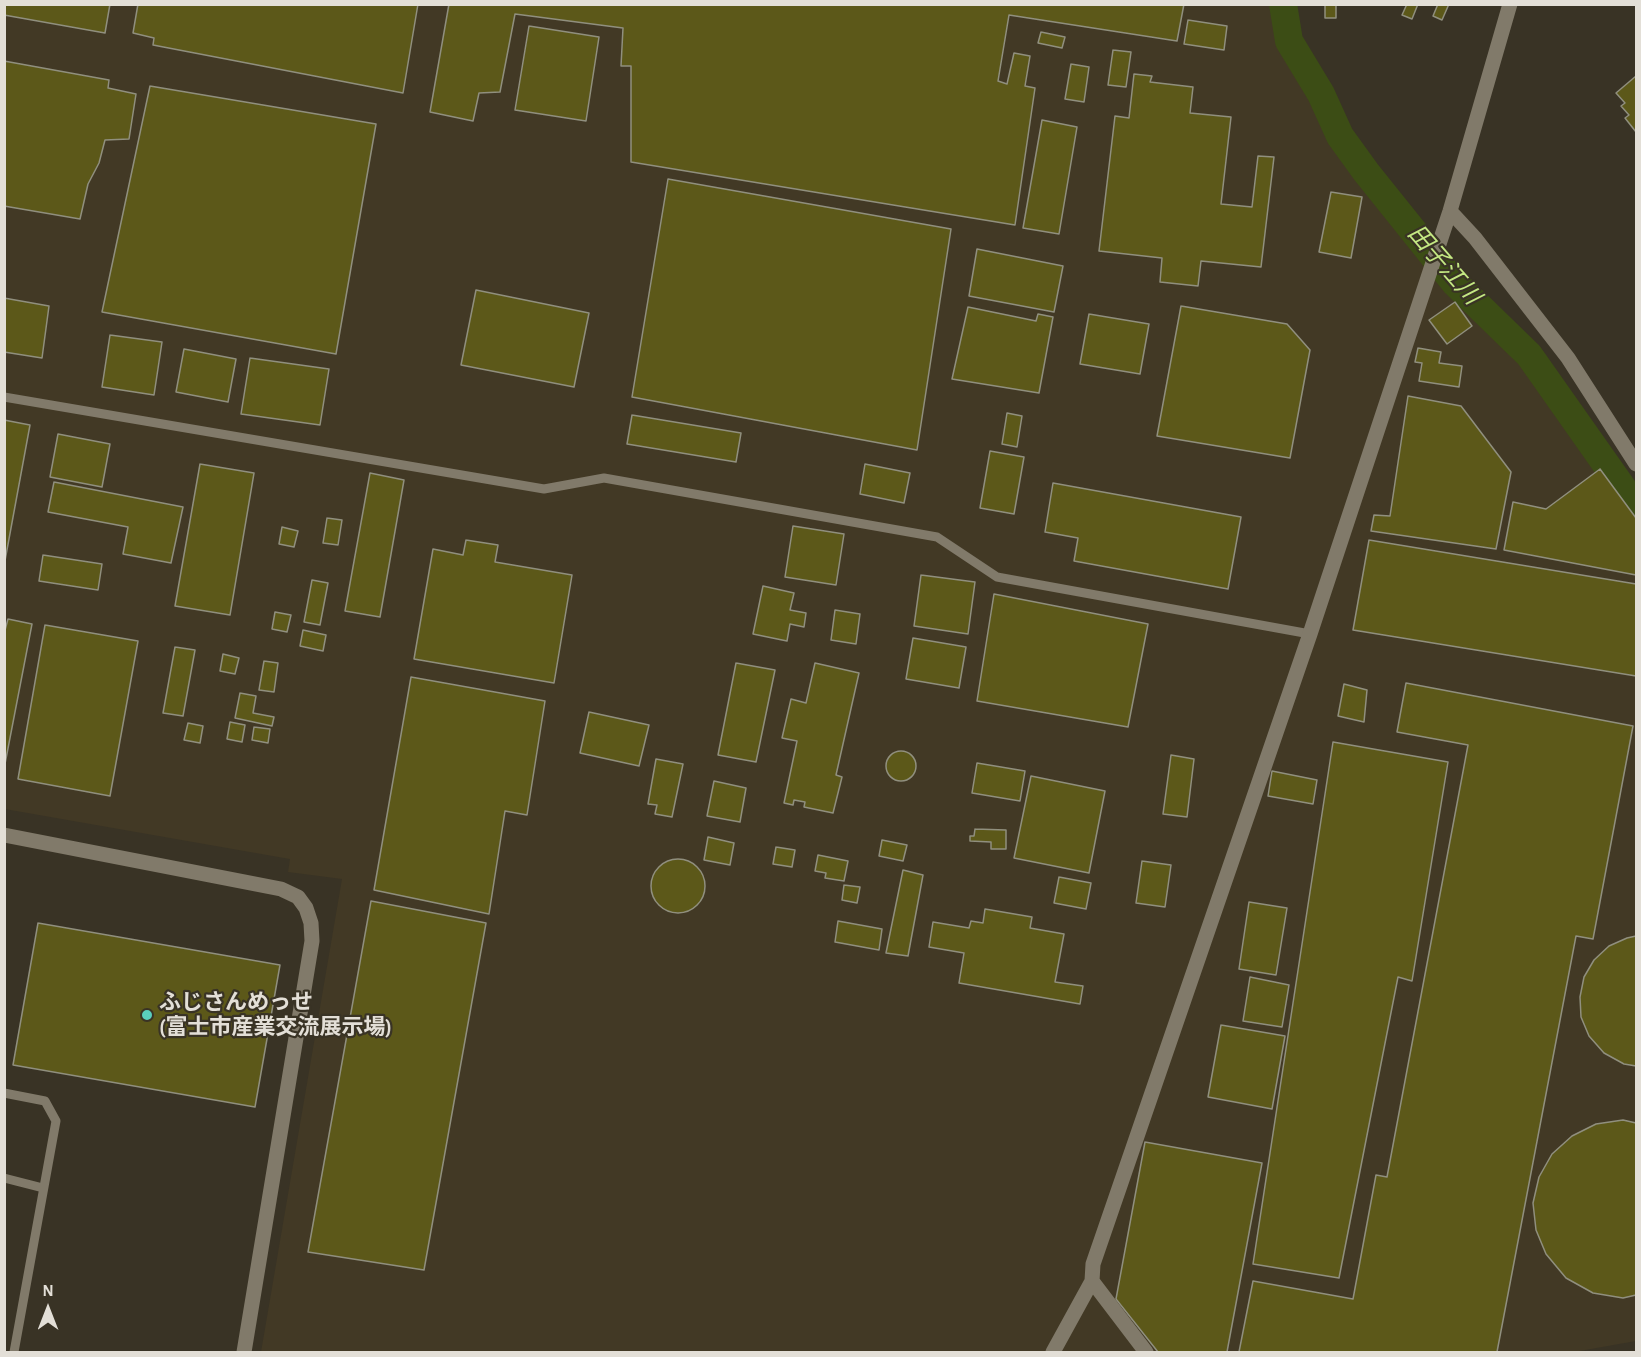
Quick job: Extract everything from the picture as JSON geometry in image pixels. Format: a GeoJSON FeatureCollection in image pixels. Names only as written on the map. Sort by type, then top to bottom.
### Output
{"type":"FeatureCollection","features":[{"type":"Feature","properties":{"kind":"street"},"geometry":{"type":"LineString","coordinates":[[1053,1353],[1092,1281],[1096,1253],[1310,634],[1450,211],[1510,4]]}},
{"type":"Feature","properties":{"kind":"street"},"geometry":{"type":"LineString","coordinates":[[1450,211],[1475,238],[1568,358],[1636,464]]}},
{"type":"Feature","properties":{"kind":"street"},"geometry":{"type":"LineString","coordinates":[[4,835],[281,889],[298,897],[306,908],[311,923],[312,941],[244,1353]]}},
{"type":"Feature","properties":{"kind":"street"},"geometry":{"type":"LineString","coordinates":[[1092,1281],[1146,1353]]}},
{"type":"Feature","properties":{"kind":"lane"},"geometry":{"type":"LineString","coordinates":[[4,397],[544,489],[604,478],[937,537],[997,578],[1310,634]]}},
{"type":"Feature","properties":{"kind":"lane"},"geometry":{"type":"LineString","coordinates":[[4,1093],[45,1101],[56,1121],[14,1353]]}},
{"type":"Feature","properties":{"kind":"lane"},"geometry":{"type":"LineString","coordinates":[[4,1178],[43,1188]]}},
{"type":"Feature","properties":{"kind":"shaded area"},"geometry":{"type":"Polygon","coordinates":[[[4,5],[1284,5],[1300,56],[1360,171],[1448,258],[1605,466],[1636,511],[1636,1341],[1574,1352],[261,1352],[342,879],[288,872],[290,859],[5,809],[4,5]]]}},
{"type":"Feature","properties":{"kind":"building"},"geometry":{"type":"Polygon","coordinates":[[[4,4],[110,4],[105,33],[4,15],[4,4]]]}},
{"type":"Feature","properties":{"kind":"building"},"geometry":{"type":"Polygon","coordinates":[[[138,4],[418,4],[403,93],[153,45],[154,38],[133,33],[138,4]]]}},
{"type":"Feature","properties":{"kind":"building"},"geometry":{"type":"Polygon","coordinates":[[[449,4],[1184,4],[1177,41],[1009,15],[998,81],[1007,84],[1014,53],[1030,56],[1025,86],[1035,88],[1015,225],[631,162],[631,66],[621,66],[623,28],[515,14],[500,92],[479,93],[473,121],[430,112],[449,4]]]}},
{"type":"Feature","properties":{"kind":"building"},"geometry":{"type":"Polygon","coordinates":[[[1407,4],[1418,4],[1412,19],[1402,15],[1407,4]]]}},
{"type":"Feature","properties":{"kind":"building"},"geometry":{"type":"Polygon","coordinates":[[[1438,4],[1449,4],[1442,20],[1433,16],[1438,4]]]}},
{"type":"Feature","properties":{"kind":"building"},"geometry":{"type":"Polygon","coordinates":[[[1325,5],[1336,5],[1336,18],[1325,18],[1325,5]]]}},
{"type":"Feature","properties":{"kind":"building"},"geometry":{"type":"Polygon","coordinates":[[[1188,20],[1227,26],[1224,50],[1184,44],[1188,20]]]}},
{"type":"Feature","properties":{"kind":"building"},"geometry":{"type":"Polygon","coordinates":[[[529,26],[599,37],[586,121],[515,110],[529,26]]]}},
{"type":"Feature","properties":{"kind":"building"},"geometry":{"type":"Polygon","coordinates":[[[1041,32],[1065,37],[1062,48],[1038,43],[1041,32]]]}},
{"type":"Feature","properties":{"kind":"building"},"geometry":{"type":"Polygon","coordinates":[[[1113,50],[1131,52],[1126,87],[1108,85],[1113,50]]]}},
{"type":"Feature","properties":{"kind":"building"},"geometry":{"type":"Polygon","coordinates":[[[4,61],[109,80],[108,88],[136,94],[129,139],[105,140],[99,163],[88,184],[80,219],[4,206],[4,61]]]}},
{"type":"Feature","properties":{"kind":"building"},"geometry":{"type":"Polygon","coordinates":[[[1071,64],[1089,67],[1084,102],[1065,99],[1071,64]]]}},
{"type":"Feature","properties":{"kind":"building"},"geometry":{"type":"Polygon","coordinates":[[[1134,74],[1152,76],[1150,82],[1193,87],[1190,113],[1231,117],[1221,204],[1252,207],[1258,156],[1274,157],[1261,267],[1201,261],[1198,286],[1160,282],[1162,258],[1099,251],[1115,116],[1129,118],[1134,74]]]}},
{"type":"Feature","properties":{"kind":"building"},"geometry":{"type":"Polygon","coordinates":[[[1636,76],[1636,132],[1625,118],[1629,115],[1621,106],[1625,103],[1616,93],[1636,76]]]}},
{"type":"Feature","properties":{"kind":"building"},"geometry":{"type":"Polygon","coordinates":[[[150,86],[376,124],[336,354],[102,312],[150,86]]]}},
{"type":"Feature","properties":{"kind":"building"},"geometry":{"type":"Polygon","coordinates":[[[1042,120],[1077,127],[1059,234],[1023,228],[1042,120]]]}},
{"type":"Feature","properties":{"kind":"building"},"geometry":{"type":"Polygon","coordinates":[[[668,179],[951,229],[917,450],[632,397],[668,179]]]}},
{"type":"Feature","properties":{"kind":"building"},"geometry":{"type":"Polygon","coordinates":[[[1331,192],[1362,197],[1351,258],[1319,252],[1331,192]]]}},
{"type":"Feature","properties":{"kind":"building"},"geometry":{"type":"Polygon","coordinates":[[[977,249],[1063,266],[1054,312],[969,296],[977,249]]]}},
{"type":"Feature","properties":{"kind":"building"},"geometry":{"type":"Polygon","coordinates":[[[476,290],[589,313],[574,387],[461,365],[476,290]]]}},
{"type":"Feature","properties":{"kind":"building"},"geometry":{"type":"Polygon","coordinates":[[[4,298],[49,306],[42,358],[4,352],[4,298]]]}},
{"type":"Feature","properties":{"kind":"building"},"geometry":{"type":"Polygon","coordinates":[[[1455,302],[1472,326],[1447,344],[1429,320],[1455,302]]]}},
{"type":"Feature","properties":{"kind":"building"},"geometry":{"type":"Polygon","coordinates":[[[1181,306],[1287,324],[1310,350],[1290,458],[1157,436],[1181,306]]]}},
{"type":"Feature","properties":{"kind":"building"},"geometry":{"type":"Polygon","coordinates":[[[968,307],[1036,321],[1038,314],[1053,317],[1039,393],[952,379],[968,307]]]}},
{"type":"Feature","properties":{"kind":"building"},"geometry":{"type":"Polygon","coordinates":[[[1089,314],[1149,324],[1140,374],[1080,364],[1089,314]]]}},
{"type":"Feature","properties":{"kind":"building"},"geometry":{"type":"Polygon","coordinates":[[[110,335],[162,342],[154,395],[102,387],[110,335]]]}},
{"type":"Feature","properties":{"kind":"building"},"geometry":{"type":"Polygon","coordinates":[[[1418,348],[1441,352],[1439,363],[1462,366],[1459,387],[1419,381],[1422,363],[1415,362],[1418,348]]]}},
{"type":"Feature","properties":{"kind":"building"},"geometry":{"type":"Polygon","coordinates":[[[184,349],[236,359],[228,402],[176,392],[184,349]]]}},
{"type":"Feature","properties":{"kind":"building"},"geometry":{"type":"Polygon","coordinates":[[[250,358],[329,369],[320,425],[241,414],[250,358]]]}},
{"type":"Feature","properties":{"kind":"building"},"geometry":{"type":"Polygon","coordinates":[[[1408,396],[1461,406],[1511,472],[1496,549],[1371,531],[1374,515],[1390,516],[1408,396]]]}},
{"type":"Feature","properties":{"kind":"building"},"geometry":{"type":"Polygon","coordinates":[[[1007,413],[1022,416],[1017,447],[1002,444],[1007,413]]]}},
{"type":"Feature","properties":{"kind":"building"},"geometry":{"type":"Polygon","coordinates":[[[632,415],[741,433],[736,462],[627,444],[632,415]]]}},
{"type":"Feature","properties":{"kind":"building"},"geometry":{"type":"Polygon","coordinates":[[[4,420],[30,425],[4,566],[4,420]]]}},
{"type":"Feature","properties":{"kind":"building"},"geometry":{"type":"Polygon","coordinates":[[[58,434],[110,444],[102,487],[50,477],[58,434]]]}},
{"type":"Feature","properties":{"kind":"building"},"geometry":{"type":"Polygon","coordinates":[[[990,451],[1024,457],[1014,514],[980,508],[990,451]]]}},
{"type":"Feature","properties":{"kind":"building"},"geometry":{"type":"Polygon","coordinates":[[[200,464],[254,473],[230,615],[175,606],[200,464]]]}},
{"type":"Feature","properties":{"kind":"building"},"geometry":{"type":"Polygon","coordinates":[[[865,464],[910,473],[904,503],[860,494],[865,464]]]}},
{"type":"Feature","properties":{"kind":"building"},"geometry":{"type":"Polygon","coordinates":[[[1600,469],[1636,518],[1636,575],[1504,550],[1513,502],[1546,509],[1600,469]]]}},
{"type":"Feature","properties":{"kind":"building"},"geometry":{"type":"Polygon","coordinates":[[[370,473],[404,480],[380,617],[345,611],[370,473]]]}},
{"type":"Feature","properties":{"kind":"building"},"geometry":{"type":"Polygon","coordinates":[[[54,482],[183,507],[171,563],[123,554],[128,527],[48,512],[54,482]]]}},
{"type":"Feature","properties":{"kind":"building"},"geometry":{"type":"Polygon","coordinates":[[[1053,483],[1241,517],[1228,589],[1074,561],[1078,538],[1045,532],[1053,483]]]}},
{"type":"Feature","properties":{"kind":"building"},"geometry":{"type":"Polygon","coordinates":[[[327,518],[342,520],[338,545],[323,543],[327,518]]]}},
{"type":"Feature","properties":{"kind":"building"},"geometry":{"type":"Polygon","coordinates":[[[793,526],[844,534],[836,585],[785,577],[793,526]]]}},
{"type":"Feature","properties":{"kind":"building"},"geometry":{"type":"Polygon","coordinates":[[[282,527],[298,531],[294,547],[279,544],[282,527]]]}},
{"type":"Feature","properties":{"kind":"building"},"geometry":{"type":"Polygon","coordinates":[[[466,540],[498,545],[495,562],[572,575],[554,683],[414,659],[433,549],[463,555],[466,540]]]}},
{"type":"Feature","properties":{"kind":"building"},"geometry":{"type":"Polygon","coordinates":[[[1369,540],[1636,584],[1636,676],[1353,630],[1369,540]]]}},
{"type":"Feature","properties":{"kind":"building"},"geometry":{"type":"Polygon","coordinates":[[[43,555],[102,564],[98,590],[39,581],[43,555]]]}},
{"type":"Feature","properties":{"kind":"building"},"geometry":{"type":"Polygon","coordinates":[[[921,575],[975,582],[968,634],[914,626],[921,575]]]}},
{"type":"Feature","properties":{"kind":"building"},"geometry":{"type":"Polygon","coordinates":[[[312,580],[328,583],[320,625],[304,622],[312,580]]]}},
{"type":"Feature","properties":{"kind":"building"},"geometry":{"type":"Polygon","coordinates":[[[763,586],[794,593],[790,610],[806,613],[804,627],[790,624],[787,641],[753,634],[763,586]]]}},
{"type":"Feature","properties":{"kind":"building"},"geometry":{"type":"Polygon","coordinates":[[[994,594],[1148,624],[1128,727],[977,701],[994,594]]]}},
{"type":"Feature","properties":{"kind":"building"},"geometry":{"type":"Polygon","coordinates":[[[835,610],[860,614],[856,644],[831,640],[835,610]]]}},
{"type":"Feature","properties":{"kind":"building"},"geometry":{"type":"Polygon","coordinates":[[[275,612],[291,615],[287,632],[272,629],[275,612]]]}},
{"type":"Feature","properties":{"kind":"building"},"geometry":{"type":"Polygon","coordinates":[[[8,619],[32,624],[4,769],[4,634],[8,619]]]}},
{"type":"Feature","properties":{"kind":"building"},"geometry":{"type":"Polygon","coordinates":[[[45,625],[138,641],[110,796],[18,779],[45,625]]]}},
{"type":"Feature","properties":{"kind":"building"},"geometry":{"type":"Polygon","coordinates":[[[303,630],[326,635],[323,651],[300,646],[303,630]]]}},
{"type":"Feature","properties":{"kind":"building"},"geometry":{"type":"Polygon","coordinates":[[[913,638],[966,647],[959,688],[906,679],[913,638]]]}},
{"type":"Feature","properties":{"kind":"building"},"geometry":{"type":"Polygon","coordinates":[[[175,647],[195,650],[183,716],[163,713],[175,647]]]}},
{"type":"Feature","properties":{"kind":"building"},"geometry":{"type":"Polygon","coordinates":[[[223,654],[239,658],[235,674],[220,671],[223,654]]]}},
{"type":"Feature","properties":{"kind":"building"},"geometry":{"type":"Polygon","coordinates":[[[264,661],[278,663],[274,692],[259,690],[264,661]]]}},
{"type":"Feature","properties":{"kind":"building"},"geometry":{"type":"Polygon","coordinates":[[[736,663],[775,670],[756,762],[718,755],[736,663]]]}},
{"type":"Feature","properties":{"kind":"building"},"geometry":{"type":"Polygon","coordinates":[[[815,663],[859,673],[836,775],[842,777],[833,813],[804,807],[805,802],[794,800],[793,805],[784,803],[797,741],[782,738],[791,699],[806,703],[815,663]]]}},
{"type":"Feature","properties":{"kind":"building"},"geometry":{"type":"Polygon","coordinates":[[[411,677],[545,701],[527,815],[505,811],[489,914],[374,890],[411,677]]]}},
{"type":"Feature","properties":{"kind":"building"},"geometry":{"type":"Polygon","coordinates":[[[1406,683],[1633,726],[1593,939],[1576,936],[1497,1352],[1239,1352],[1253,1281],[1353,1299],[1376,1175],[1387,1177],[1468,745],[1397,732],[1406,683]]]}},
{"type":"Feature","properties":{"kind":"building"},"geometry":{"type":"Polygon","coordinates":[[[1344,684],[1367,690],[1364,722],[1338,716],[1344,684]]]}},
{"type":"Feature","properties":{"kind":"building"},"geometry":{"type":"Polygon","coordinates":[[[240,693],[256,696],[253,713],[274,717],[272,726],[235,718],[240,693]]]}},
{"type":"Feature","properties":{"kind":"building"},"geometry":{"type":"Polygon","coordinates":[[[589,712],[649,725],[639,766],[580,753],[589,712]]]}},
{"type":"Feature","properties":{"kind":"building"},"geometry":{"type":"Polygon","coordinates":[[[230,722],[245,725],[242,742],[227,739],[230,722]]]}},
{"type":"Feature","properties":{"kind":"building"},"geometry":{"type":"Polygon","coordinates":[[[188,723],[203,726],[200,743],[184,740],[188,723]]]}},
{"type":"Feature","properties":{"kind":"building"},"geometry":{"type":"Polygon","coordinates":[[[254,727],[270,729],[268,743],[252,740],[254,727]]]}},
{"type":"Feature","properties":{"kind":"building"},"geometry":{"type":"Polygon","coordinates":[[[1333,742],[1448,762],[1412,981],[1398,977],[1339,1278],[1253,1264],[1333,742]]]}},
{"type":"Feature","properties":{"kind":"building"},"geometry":{"type":"Polygon","coordinates":[[[901,751],[912,755],[916,766],[912,777],[901,781],[890,777],[886,766],[890,755],[901,751]]]}},
{"type":"Feature","properties":{"kind":"building"},"geometry":{"type":"Polygon","coordinates":[[[1171,755],[1194,759],[1187,817],[1163,814],[1171,755]]]}},
{"type":"Feature","properties":{"kind":"building"},"geometry":{"type":"Polygon","coordinates":[[[656,759],[683,764],[672,817],[655,814],[657,805],[648,804],[656,759]]]}},
{"type":"Feature","properties":{"kind":"building"},"geometry":{"type":"Polygon","coordinates":[[[977,763],[1025,771],[1020,801],[972,793],[977,763]]]}},
{"type":"Feature","properties":{"kind":"building"},"geometry":{"type":"Polygon","coordinates":[[[1272,771],[1317,780],[1313,804],[1268,796],[1272,771]]]}},
{"type":"Feature","properties":{"kind":"building"},"geometry":{"type":"Polygon","coordinates":[[[1031,776],[1105,791],[1089,873],[1014,858],[1031,776]]]}},
{"type":"Feature","properties":{"kind":"building"},"geometry":{"type":"Polygon","coordinates":[[[714,781],[746,788],[740,822],[707,816],[714,781]]]}},
{"type":"Feature","properties":{"kind":"building"},"geometry":{"type":"Polygon","coordinates":[[[975,829],[1006,830],[1006,849],[991,849],[991,842],[970,841],[970,836],[974,836],[975,829]]]}},
{"type":"Feature","properties":{"kind":"building"},"geometry":{"type":"Polygon","coordinates":[[[708,837],[734,843],[730,865],[704,860],[708,837]]]}},
{"type":"Feature","properties":{"kind":"building"},"geometry":{"type":"Polygon","coordinates":[[[882,840],[907,845],[903,861],[879,856],[882,840]]]}},
{"type":"Feature","properties":{"kind":"building"},"geometry":{"type":"Polygon","coordinates":[[[776,847],[795,850],[792,867],[773,864],[776,847]]]}},
{"type":"Feature","properties":{"kind":"building"},"geometry":{"type":"Polygon","coordinates":[[[818,855],[848,861],[844,881],[825,878],[826,873],[815,871],[818,855]]]}},
{"type":"Feature","properties":{"kind":"building"},"geometry":{"type":"Polygon","coordinates":[[[673,859],[683,859],[693,863],[701,871],[705,886],[701,901],[693,909],[683,913],[673,913],[663,909],[655,901],[651,891],[651,881],[655,871],[663,863],[673,859]]]}},
{"type":"Feature","properties":{"kind":"building"},"geometry":{"type":"Polygon","coordinates":[[[1142,861],[1171,865],[1165,907],[1136,903],[1142,861]]]}},
{"type":"Feature","properties":{"kind":"building"},"geometry":{"type":"Polygon","coordinates":[[[903,870],[923,875],[908,956],[886,953],[903,870]]]}},
{"type":"Feature","properties":{"kind":"building"},"geometry":{"type":"Polygon","coordinates":[[[1059,877],[1091,883],[1086,909],[1054,903],[1059,877]]]}},
{"type":"Feature","properties":{"kind":"building"},"geometry":{"type":"Polygon","coordinates":[[[844,885],[860,887],[857,903],[842,900],[844,885]]]}},
{"type":"Feature","properties":{"kind":"building"},"geometry":{"type":"Polygon","coordinates":[[[371,901],[486,923],[424,1270],[308,1252],[371,901]]]}},
{"type":"Feature","properties":{"kind":"building"},"geometry":{"type":"Polygon","coordinates":[[[1249,902],[1287,908],[1276,975],[1239,969],[1249,902]]]}},
{"type":"Feature","properties":{"kind":"building"},"geometry":{"type":"Polygon","coordinates":[[[985,909],[1032,917],[1030,928],[1064,934],[1055,982],[1083,986],[1080,1004],[959,983],[964,953],[929,947],[933,922],[969,928],[971,921],[983,923],[985,909]]]}},
{"type":"Feature","properties":{"kind":"building"},"geometry":{"type":"Polygon","coordinates":[[[838,921],[882,929],[879,950],[835,942],[838,921]]]}},
{"type":"Feature","properties":{"kind":"building","name":"ふじさんめっせ (富士市産業交流展示場)"},"geometry":{"type":"Polygon","coordinates":[[[38,923],[280,965],[255,1107],[13,1065],[38,923]]]}},
{"type":"Feature","properties":{"kind":"building"},"geometry":{"type":"Polygon","coordinates":[[[1636,936],[1636,1066],[1624,1064],[1604,1053],[1589,1036],[1581,1017],[1580,997],[1584,977],[1594,960],[1609,946],[1636,936]]]}},
{"type":"Feature","properties":{"kind":"building"},"geometry":{"type":"Polygon","coordinates":[[[1250,977],[1289,985],[1282,1027],[1243,1021],[1250,977]]]}},
{"type":"Feature","properties":{"kind":"building"},"geometry":{"type":"Polygon","coordinates":[[[1221,1025],[1285,1036],[1272,1109],[1208,1097],[1221,1025]]]}},
{"type":"Feature","properties":{"kind":"building"},"geometry":{"type":"Polygon","coordinates":[[[1623,1120],[1636,1123],[1636,1295],[1623,1298],[1593,1293],[1566,1278],[1546,1254],[1536,1230],[1533,1203],[1539,1177],[1552,1154],[1572,1136],[1596,1124],[1623,1120]]]}},
{"type":"Feature","properties":{"kind":"building"},"geometry":{"type":"Polygon","coordinates":[[[1145,1142],[1262,1163],[1227,1352],[1158,1352],[1116,1299],[1145,1142]]]}},
{"type":"Feature","properties":{"kind":"waterway","name":"田子江川"},"geometry":{"type":"LineString","coordinates":[[1283,4],[1289,41],[1321,94],[1340,136],[1455,283],[1529,355],[1636,507]]}},
{"type":"Feature","properties":{"kind":"place","name":"ふじさんめっせ (富士市産業交流展示場)"},"geometry":{"type":"Point","coordinates":[147,1015]}}]}
